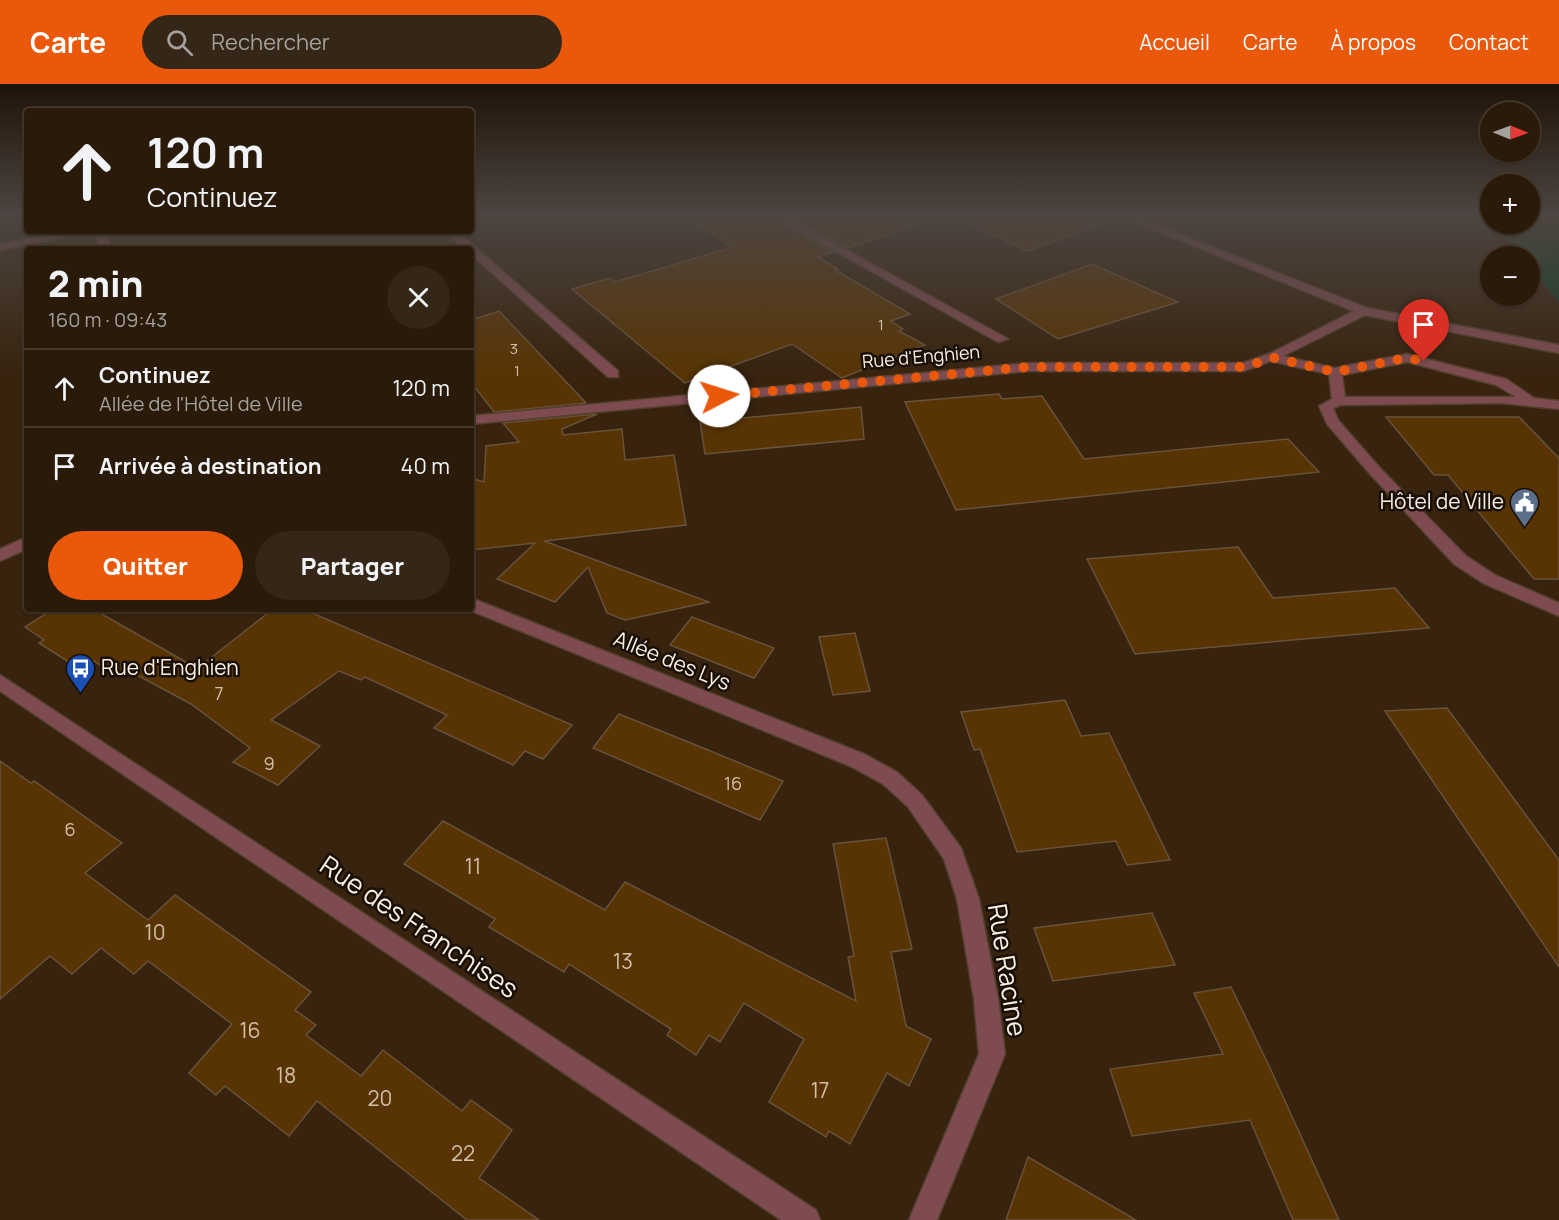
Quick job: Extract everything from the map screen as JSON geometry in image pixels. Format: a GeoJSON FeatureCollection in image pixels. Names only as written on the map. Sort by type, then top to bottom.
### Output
{"type":"FeatureCollection","features":[{"type":"Feature","properties":{"kind":"street"},"geometry":{"type":"LineString","coordinates":[[493,268],[613,374]]}},
{"type":"Feature","properties":{"kind":"street"},"geometry":{"type":"LineString","coordinates":[[873,268],[1002,339]]}},
{"type":"Feature","properties":{"kind":"street"},"geometry":{"type":"LineString","coordinates":[[1256,268],[1364,311],[1559,349]]}},
{"type":"Feature","properties":{"kind":"street","name":"Rue d'Enghien"},"geometry":{"type":"LineString","coordinates":[[474,420],[1028,367],[1244,367],[1274,358],[1339,321],[1364,311]]}},
{"type":"Feature","properties":{"kind":"street"},"geometry":{"type":"LineString","coordinates":[[1274,358],[1335,372],[1407,358],[1501,382],[1532,400]]}},
{"type":"Feature","properties":{"kind":"street"},"geometry":{"type":"LineString","coordinates":[[1335,372],[1339,401]]}},
{"type":"Feature","properties":{"kind":"street"},"geometry":{"type":"LineString","coordinates":[[1559,405],[1532,400],[1339,401],[1326,406],[1332,421],[1460,560],[1489,579],[1559,610]]}},
{"type":"Feature","properties":{"kind":"street"},"geometry":{"type":"LineString","coordinates":[[0,556],[24,544]]}},
{"type":"Feature","properties":{"kind":"street","name":"Allée des Lys"},"geometry":{"type":"LineString","coordinates":[[474,605],[857,760]]}},
{"type":"Feature","properties":{"kind":"street","name":"Rue des Franchises"},"geometry":{"type":"LineString","coordinates":[[0,682],[806,1220]]}},
{"type":"Feature","properties":{"kind":"street","name":"Rue Racine"},"geometry":{"type":"LineString","coordinates":[[857,760],[890,778],[915,801],[953,855],[968,899],[986,999],[992,1054],[923,1220]]}},
{"type":"Feature","properties":{"kind":"green space"},"geometry":{"type":"Polygon","coordinates":[[[1540,268],[1559,268],[1559,302],[1540,280],[1540,268]]]}},
{"type":"Feature","properties":{"kind":"building"},"geometry":{"type":"Polygon","coordinates":[[[662,268],[836,268],[838,269],[835,270],[910,314],[891,321],[903,329],[899,331],[925,345],[842,378],[792,344],[685,383],[572,289],[610,278],[615,282],[662,268]]]}},
{"type":"Feature","properties":{"kind":"building"},"geometry":{"type":"Polygon","coordinates":[[[1081,268],[1101,268],[1178,302],[1058,339],[996,299],[1081,268]]]}},
{"type":"Feature","properties":{"kind":"building"},"geometry":{"type":"Polygon","coordinates":[[[499,311],[586,403],[494,412],[474,386],[474,319],[499,311]]]}},
{"type":"Feature","properties":{"kind":"building"},"geometry":{"type":"Polygon","coordinates":[[[999,394],[1002,399],[1042,396],[1084,459],[1288,439],[1319,472],[956,510],[905,402],[999,394]]]}},
{"type":"Feature","properties":{"kind":"building"},"geometry":{"type":"Polygon","coordinates":[[[861,407],[864,439],[705,454],[700,422],[861,407]]]}},
{"type":"Feature","properties":{"kind":"building"},"geometry":{"type":"Polygon","coordinates":[[[597,414],[562,429],[563,435],[622,429],[625,460],[674,455],[686,525],[544,541],[709,602],[625,620],[607,613],[588,567],[555,602],[497,579],[535,543],[474,550],[474,479],[484,482],[486,446],[519,442],[503,423],[597,414]]]}},
{"type":"Feature","properties":{"kind":"building","name":"Hôtel de Ville"},"geometry":{"type":"Polygon","coordinates":[[[1386,417],[1519,417],[1559,458],[1559,579],[1534,579],[1448,475],[1434,475],[1386,417]]]}},
{"type":"Feature","properties":{"kind":"building"},"geometry":{"type":"Polygon","coordinates":[[[1238,547],[1273,598],[1395,588],[1429,628],[1135,654],[1087,559],[1238,547]]]}},
{"type":"Feature","properties":{"kind":"building"},"geometry":{"type":"Polygon","coordinates":[[[48,612],[98,612],[193,666],[198,662],[203,664],[269,612],[310,612],[572,725],[543,759],[525,751],[513,765],[434,728],[447,715],[365,677],[361,680],[339,671],[271,720],[320,746],[278,785],[233,762],[250,748],[191,704],[126,669],[117,675],[87,657],[75,666],[39,643],[44,640],[25,627],[48,612]]]}},
{"type":"Feature","properties":{"kind":"building"},"geometry":{"type":"Polygon","coordinates":[[[692,617],[774,648],[754,678],[670,645],[692,617]]]}},
{"type":"Feature","properties":{"kind":"building"},"geometry":{"type":"Polygon","coordinates":[[[855,633],[870,691],[833,695],[819,637],[855,633]]]}},
{"type":"Feature","properties":{"kind":"building"},"geometry":{"type":"Polygon","coordinates":[[[1065,700],[1081,736],[1109,733],[1170,860],[1127,865],[1116,841],[1017,852],[980,749],[974,750],[961,712],[1065,700]]]}},
{"type":"Feature","properties":{"kind":"building"},"geometry":{"type":"Polygon","coordinates":[[[1447,708],[1559,860],[1559,967],[1385,711],[1447,708]]]}},
{"type":"Feature","properties":{"kind":"building"},"geometry":{"type":"Polygon","coordinates":[[[619,714],[783,781],[760,820],[593,748],[619,714]]]}},
{"type":"Feature","properties":{"kind":"building"},"geometry":{"type":"Polygon","coordinates":[[[0,761],[31,783],[34,781],[122,843],[85,873],[148,920],[175,895],[311,992],[295,1010],[316,1025],[306,1035],[361,1076],[383,1050],[462,1111],[471,1100],[512,1130],[479,1178],[539,1220],[467,1220],[317,1101],[289,1136],[225,1086],[216,1095],[189,1073],[232,1024],[148,961],[134,974],[101,948],[72,974],[50,956],[0,999],[0,761]]]}},
{"type":"Feature","properties":{"kind":"building"},"geometry":{"type":"Polygon","coordinates":[[[443,821],[605,910],[625,882],[856,1001],[848,957],[854,956],[833,844],[886,838],[912,949],[891,952],[906,1026],[931,1039],[909,1086],[887,1073],[850,1144],[829,1131],[826,1137],[769,1102],[804,1039],[744,1003],[720,1042],[709,1035],[696,1055],[667,1035],[671,1029],[569,964],[564,972],[489,927],[495,919],[404,864],[443,821]]]}},
{"type":"Feature","properties":{"kind":"building"},"geometry":{"type":"Polygon","coordinates":[[[1152,913],[1175,965],[1053,981],[1034,928],[1152,913]]]}},
{"type":"Feature","properties":{"kind":"building"},"geometry":{"type":"Polygon","coordinates":[[[1231,987],[1339,1220],[1293,1220],[1250,1120],[1132,1136],[1110,1069],[1223,1054],[1194,993],[1231,987]]]}},
{"type":"Feature","properties":{"kind":"building"},"geometry":{"type":"Polygon","coordinates":[[[1028,1157],[1136,1220],[1006,1220],[1028,1157]]]}},
{"type":"Feature","properties":{"kind":"place","name":"Hôtel de Ville"},"geometry":{"type":"Point","coordinates":[1525,528]}},
{"type":"Feature","properties":{"kind":"place","name":"Rue d'Enghien"},"geometry":{"type":"Point","coordinates":[80,694]}},
{"type":"Feature","properties":{"kind":"route"},"geometry":{"type":"LineString","coordinates":[[719,396],[1028,367],[1244,367],[1274,358],[1335,372],[1407,358],[1424,361]]}}]}
